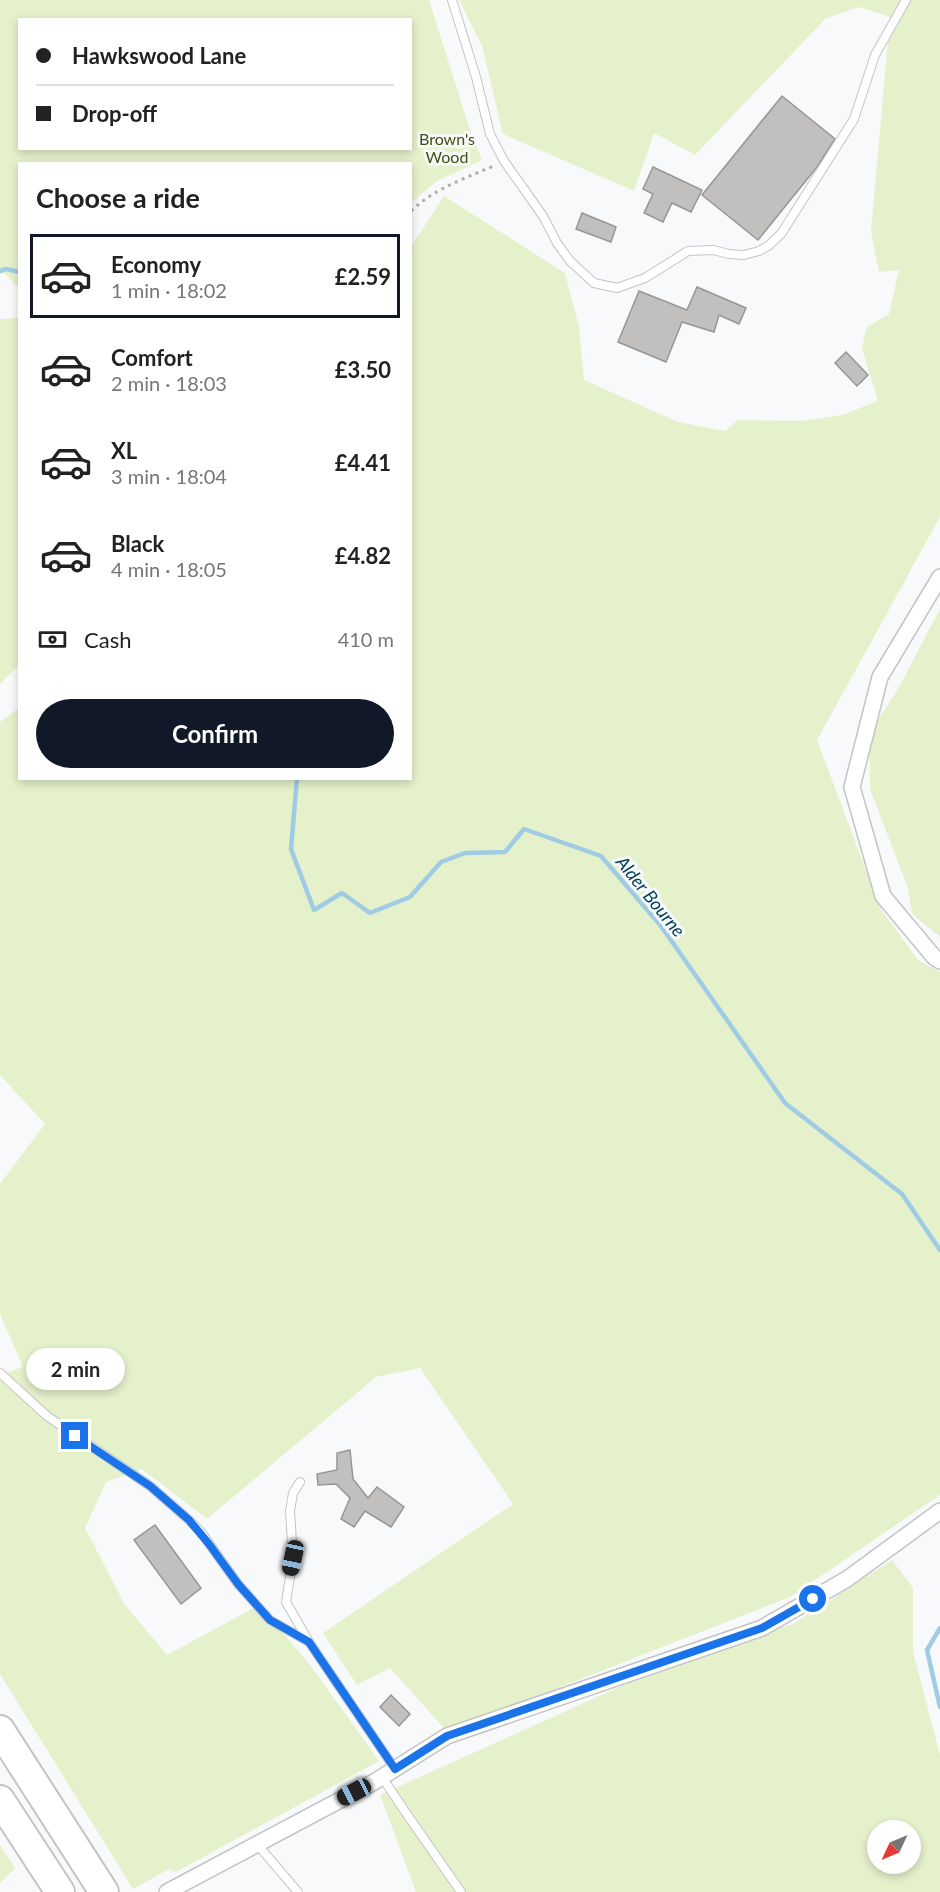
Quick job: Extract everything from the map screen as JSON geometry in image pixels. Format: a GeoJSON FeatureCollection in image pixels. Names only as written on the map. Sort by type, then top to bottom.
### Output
{"type":"FeatureCollection","features":[{"type":"Feature","properties":{"kind":"highway"},"geometry":{"type":"LineString","coordinates":[[0,1730],[104,1892]]}},
{"type":"Feature","properties":{"kind":"highway"},"geometry":{"type":"LineString","coordinates":[[0,1800],[60,1892]]}},
{"type":"Feature","properties":{"kind":"street"},"geometry":{"type":"LineString","coordinates":[[940,577],[880,677],[852,787],[883,896],[934,957],[940,961]]}},
{"type":"Feature","properties":{"kind":"street"},"geometry":{"type":"LineString","coordinates":[[167,1892],[389,1773],[447,1736],[762,1628],[847,1579],[940,1511]]}},
{"type":"Feature","properties":{"kind":"lane"},"geometry":{"type":"LineString","coordinates":[[452,0],[476,77],[490,134],[504,161],[543,216],[557,243],[570,261],[594,283],[617,288],[645,278],[688,251],[713,250],[744,255],[768,246],[781,234],[855,119],[875,55],[906,0]]}},
{"type":"Feature","properties":{"kind":"lane"},"geometry":{"type":"LineString","coordinates":[[0,1373],[47,1416],[150,1486],[189,1520],[238,1584],[270,1620],[309,1642]]}},
{"type":"Feature","properties":{"kind":"lane"},"geometry":{"type":"LineString","coordinates":[[300,1482],[293,1493],[290,1511],[293,1558],[286,1602],[389,1773],[406,1813],[461,1892]]}},
{"type":"Feature","properties":{"kind":"lane"},"geometry":{"type":"LineString","coordinates":[[258,1844],[298,1892]]}},
{"type":"Feature","properties":{"kind":"path"},"geometry":{"type":"LineString","coordinates":[[412,210],[443,187],[504,161]]}},
{"type":"Feature","properties":{"kind":"green space","name":"Brown's Wood"},"geometry":{"type":"Polygon","coordinates":[[[0,0],[429,0],[470,130],[482,160],[437,181],[412,202],[412,162],[18,162],[18,287],[0,269],[0,0]]]}},
{"type":"Feature","properties":{"kind":"green space"},"geometry":{"type":"Polygon","coordinates":[[[459,0],[940,0],[940,517],[817,740],[880,908],[918,960],[940,972],[940,1495],[790,1597],[443,1733],[442,1726],[390,1668],[357,1685],[323,1633],[513,1504],[420,1368],[376,1377],[207,1519],[142,1469],[106,1482],[85,1528],[125,1605],[167,1655],[259,1605],[311,1666],[379,1761],[176,1872],[169,1869],[133,1889],[0,1674],[0,1375],[23,1367],[0,1314],[0,1184],[45,1124],[0,1075],[0,722],[18,709],[18,780],[412,780],[412,245],[444,196],[565,273],[579,327],[584,380],[678,422],[725,431],[738,420],[802,421],[842,415],[878,401],[862,348],[867,327],[889,314],[899,270],[879,272],[871,231],[890,17],[859,7],[825,19],[695,155],[654,133],[634,191],[503,134],[482,46],[459,0]]]}},
{"type":"Feature","properties":{"kind":"green space"},"geometry":{"type":"Polygon","coordinates":[[[18,318],[18,666],[0,684],[0,319],[18,318]]]}},
{"type":"Feature","properties":{"kind":"green space"},"geometry":{"type":"Polygon","coordinates":[[[940,609],[940,937],[912,914],[908,888],[870,789],[869,734],[898,689],[940,609]]]}},
{"type":"Feature","properties":{"kind":"green space"},"geometry":{"type":"Polygon","coordinates":[[[892,1560],[913,1588],[913,1652],[940,1755],[940,1892],[416,1892],[380,1795],[628,1683],[726,1644],[793,1624],[892,1560]]]}},
{"type":"Feature","properties":{"kind":"green space"},"geometry":{"type":"Polygon","coordinates":[[[0,1845],[15,1868],[0,1883],[0,1845]]]}},
{"type":"Feature","properties":{"kind":"building"},"geometry":{"type":"Polygon","coordinates":[[[782,96],[835,139],[817,167],[758,240],[702,195],[782,96]]]}},
{"type":"Feature","properties":{"kind":"building"},"geometry":{"type":"Polygon","coordinates":[[[653,167],[702,190],[691,212],[672,203],[663,222],[644,213],[653,194],[643,189],[653,167]]]}},
{"type":"Feature","properties":{"kind":"building"},"geometry":{"type":"Polygon","coordinates":[[[582,213],[616,227],[611,242],[576,229],[582,213]]]}},
{"type":"Feature","properties":{"kind":"building"},"geometry":{"type":"Polygon","coordinates":[[[697,287],[746,308],[739,324],[719,315],[714,332],[682,322],[666,362],[618,342],[639,291],[687,310],[697,287]]]}},
{"type":"Feature","properties":{"kind":"building"},"geometry":{"type":"Polygon","coordinates":[[[846,352],[868,375],[857,386],[835,363],[846,352]]]}},
{"type":"Feature","properties":{"kind":"building"},"geometry":{"type":"Polygon","coordinates":[[[350,1450],[353,1479],[368,1498],[377,1487],[404,1507],[391,1527],[365,1511],[354,1527],[341,1519],[350,1498],[336,1484],[318,1485],[317,1474],[337,1470],[337,1453],[350,1450]]]}},
{"type":"Feature","properties":{"kind":"building"},"geometry":{"type":"Polygon","coordinates":[[[155,1525],[201,1588],[181,1604],[134,1540],[155,1525]]]}},
{"type":"Feature","properties":{"kind":"building"},"geometry":{"type":"Polygon","coordinates":[[[391,1695],[410,1714],[399,1726],[380,1707],[391,1695]]]}},
{"type":"Feature","properties":{"kind":"waterway","name":"Alder Bourne"},"geometry":{"type":"LineString","coordinates":[[0,271],[6,269],[18,272]]}},
{"type":"Feature","properties":{"kind":"waterway","name":"Alder Bourne"},"geometry":{"type":"LineString","coordinates":[[297,780],[291,849],[314,910],[342,893],[370,913],[410,897],[441,862],[465,853],[505,852],[524,829],[601,856],[661,926],[785,1103],[902,1194],[940,1250]]}},
{"type":"Feature","properties":{"kind":"waterway"},"geometry":{"type":"LineString","coordinates":[[940,1628],[927,1650],[940,1707]]}},
{"type":"Feature","properties":{"kind":"route"},"geometry":{"type":"LineString","coordinates":[[75,1436],[150,1486],[189,1520],[201,1532],[256,1606],[283,1629],[309,1642],[395,1769],[447,1736],[762,1628],[813,1599]]}}]}
